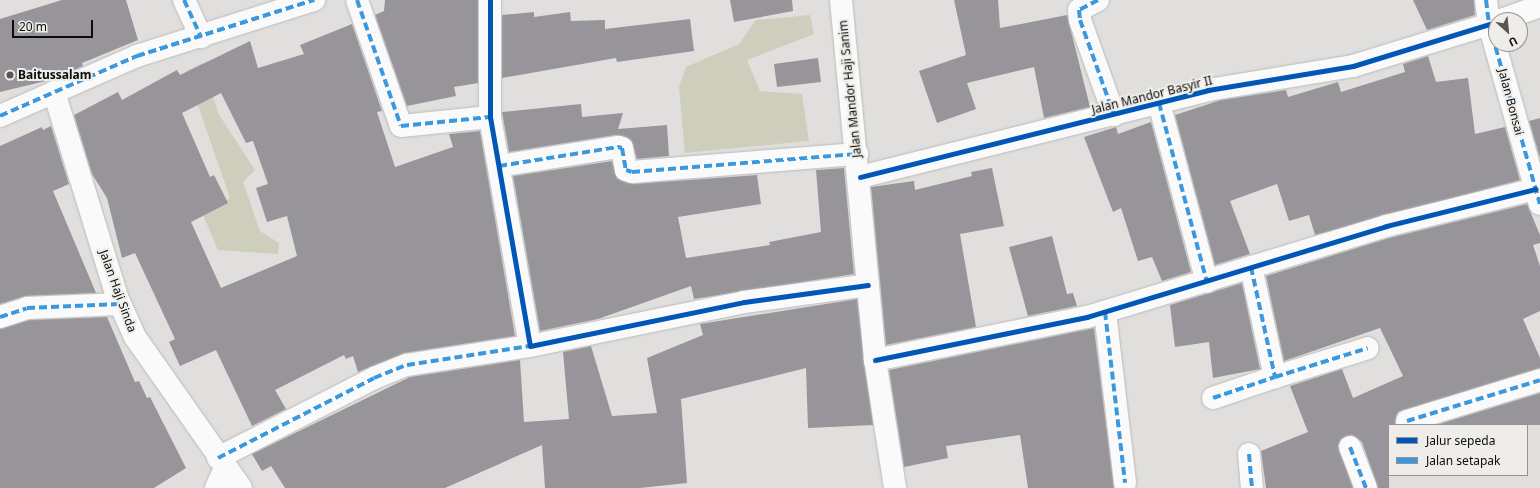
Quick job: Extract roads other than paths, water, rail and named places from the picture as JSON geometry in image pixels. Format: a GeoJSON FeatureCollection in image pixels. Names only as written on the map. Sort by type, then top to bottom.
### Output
{"type":"FeatureCollection","features":[{"type":"Feature","properties":{"kind":"street"},"geometry":{"type":"LineString","coordinates":[[184,0],[201,37]]}},
{"type":"Feature","properties":{"kind":"street"},"geometry":{"type":"LineString","coordinates":[[1,113],[137,56],[314,0]]}},
{"type":"Feature","properties":{"kind":"street"},"geometry":{"type":"LineString","coordinates":[[357,0],[401,126],[490,117]]}},
{"type":"Feature","properties":{"kind":"street"},"geometry":{"type":"LineString","coordinates":[[490,0],[490,117],[530,346]]}},
{"type":"Feature","properties":{"kind":"street","name":"Jalan Mandor Haji Sanim"},"geometry":{"type":"LineString","coordinates":[[841,0],[860,177],[875,360],[895,488]]}},
{"type":"Feature","properties":{"kind":"street"},"geometry":{"type":"LineString","coordinates":[[1098,0],[1079,10],[1080,20],[1114,115]]}},
{"type":"Feature","properties":{"kind":"street","name":"Jalan Bonsai"},"geometry":{"type":"LineString","coordinates":[[1486,0],[1491,12]]}},
{"type":"Feature","properties":{"kind":"street","name":"Jalan Mandor Basyir II"},"geometry":{"type":"LineString","coordinates":[[1523,12],[1540,6]]}},
{"type":"Feature","properties":{"kind":"street","name":"Jalan Mandor Basyir II"},"geometry":{"type":"LineString","coordinates":[[860,177],[1114,115],[1208,90],[1353,66],[1488,24]]}},
{"type":"Feature","properties":{"kind":"street","name":"Jalan Bonsai"},"geometry":{"type":"LineString","coordinates":[[1502,52],[1537,196]]}},
{"type":"Feature","properties":{"kind":"street","name":"Jalan Haji Sinda"},"geometry":{"type":"LineString","coordinates":[[54,92],[120,304],[134,337],[241,488]]}},
{"type":"Feature","properties":{"kind":"street"},"geometry":{"type":"LineString","coordinates":[[1159,103],[1207,282]]}},
{"type":"Feature","properties":{"kind":"street"},"geometry":{"type":"LineString","coordinates":[[499,166],[618,147],[622,148],[626,170],[632,172],[857,154]]}},
{"type":"Feature","properties":{"kind":"street"},"geometry":{"type":"LineString","coordinates":[[875,360],[1105,312],[1386,226],[1537,196]]}},
{"type":"Feature","properties":{"kind":"street"},"geometry":{"type":"LineString","coordinates":[[1251,267],[1275,378]]}},
{"type":"Feature","properties":{"kind":"street"},"geometry":{"type":"LineString","coordinates":[[216,488],[222,463],[374,378],[407,365],[530,346],[744,302],[868,285]]}},
{"type":"Feature","properties":{"kind":"street"},"geometry":{"type":"LineString","coordinates":[[0,317],[27,308],[120,304]]}},
{"type":"Feature","properties":{"kind":"street"},"geometry":{"type":"LineString","coordinates":[[1105,312],[1125,483]]}},
{"type":"Feature","properties":{"kind":"street"},"geometry":{"type":"LineString","coordinates":[[1213,398],[1368,348]]}},
{"type":"Feature","properties":{"kind":"street"},"geometry":{"type":"LineString","coordinates":[[1407,421],[1540,380]]}},
{"type":"Feature","properties":{"kind":"street"},"geometry":{"type":"LineString","coordinates":[[1350,447],[1366,488]]}},
{"type":"Feature","properties":{"kind":"street"},"geometry":{"type":"LineString","coordinates":[[1250,454],[1252,488]]}},
{"type":"Feature","properties":{"kind":"place","name":"Baitussalam"},"geometry":{"type":"Point","coordinates":[10,75]}}]}
